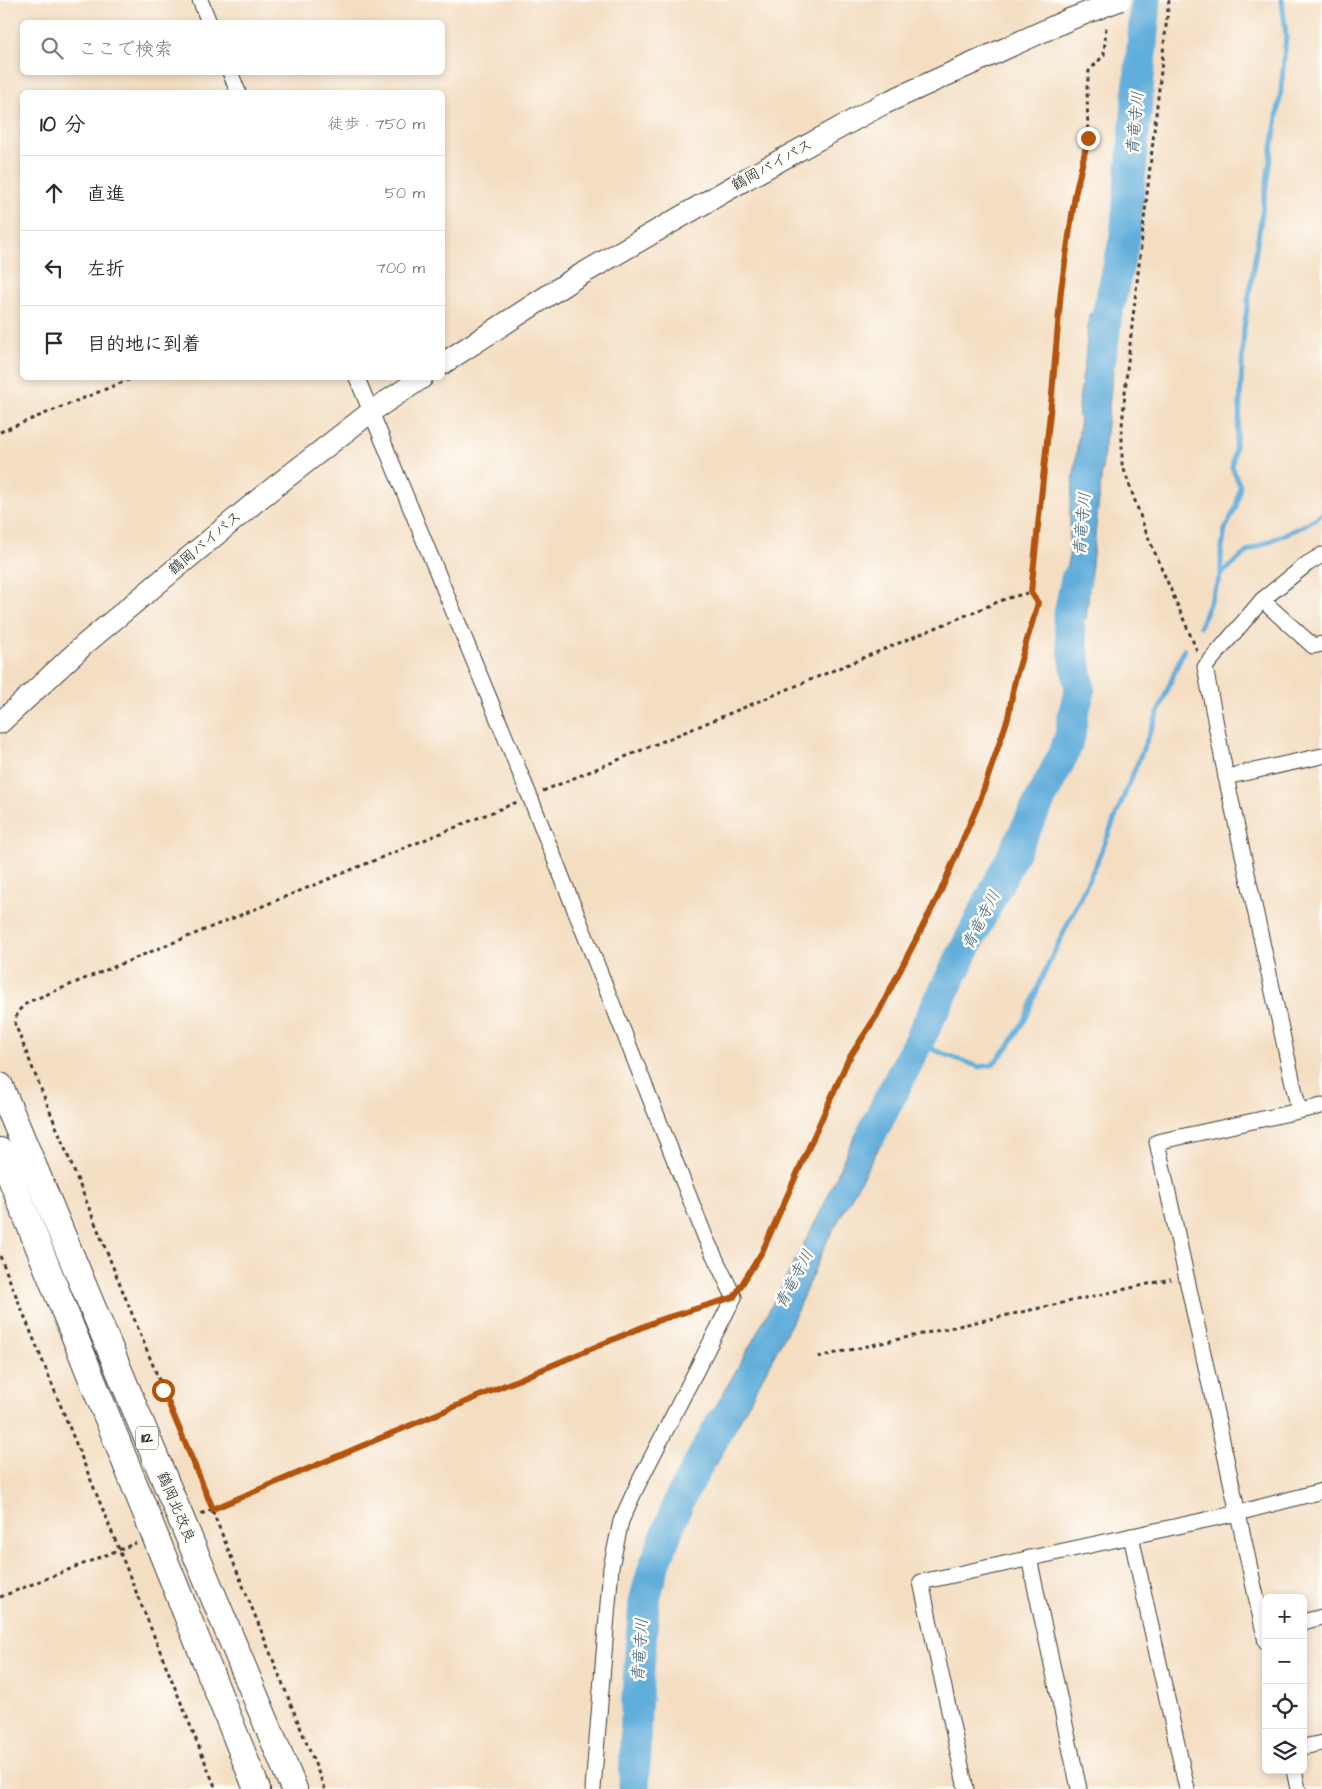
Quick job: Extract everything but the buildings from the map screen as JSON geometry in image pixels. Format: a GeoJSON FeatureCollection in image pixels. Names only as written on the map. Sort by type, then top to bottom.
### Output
{"type":"FeatureCollection","features":[{"type":"Feature","properties":{"kind":"highway","name":"鶴岡北改良"},"geometry":{"type":"LineString","coordinates":[[0,1086],[294,1789]]}},
{"type":"Feature","properties":{"kind":"highway","name":"鶴岡北改良"},"geometry":{"type":"LineString","coordinates":[[0,1152],[257,1789]]}},
{"type":"Feature","properties":{"kind":"main road","name":"鶴岡バイパス"},"geometry":{"type":"LineString","coordinates":[[445,362],[575,278],[748,178],[881,105],[1068,20],[1120,0]]}},
{"type":"Feature","properties":{"kind":"main road","name":"鶴岡バイパス"},"geometry":{"type":"LineString","coordinates":[[0,723],[85,644],[259,499],[372,411],[419,380]]}},
{"type":"Feature","properties":{"kind":"street"},"geometry":{"type":"LineString","coordinates":[[200,0],[208,20]]}},
{"type":"Feature","properties":{"kind":"street"},"geometry":{"type":"LineString","coordinates":[[231,75],[237,90]]}},
{"type":"Feature","properties":{"kind":"street"},"geometry":{"type":"LineString","coordinates":[[359,380],[530,797],[702,1230],[734,1297],[637,1486],[621,1522],[611,1567],[592,1789]]}},
{"type":"Feature","properties":{"kind":"street"},"geometry":{"type":"LineString","coordinates":[[1299,1111],[1226,777],[1205,667],[1262,600],[1307,564],[1322,555]]}},
{"type":"Feature","properties":{"kind":"street"},"geometry":{"type":"LineString","coordinates":[[1262,600],[1313,646],[1322,644]]}},
{"type":"Feature","properties":{"kind":"street"},"geometry":{"type":"LineString","coordinates":[[1226,777],[1322,756]]}},
{"type":"Feature","properties":{"kind":"street"},"geometry":{"type":"LineString","coordinates":[[1262,1621],[1157,1142],[1322,1106]]}},
{"type":"Feature","properties":{"kind":"street"},"geometry":{"type":"LineString","coordinates":[[966,1789],[921,1582],[1238,1513],[1322,1491]]}},
{"type":"Feature","properties":{"kind":"street"},"geometry":{"type":"LineString","coordinates":[[1131,1536],[1186,1789]]}},
{"type":"Feature","properties":{"kind":"street"},"geometry":{"type":"LineString","coordinates":[[1028,1558],[1079,1789]]}},
{"type":"Feature","properties":{"kind":"street"},"geometry":{"type":"LineString","coordinates":[[1307,1621],[1322,1617]]}},
{"type":"Feature","properties":{"kind":"street"},"geometry":{"type":"LineString","coordinates":[[1307,1746],[1322,1743]]}},
{"type":"Feature","properties":{"kind":"street"},"geometry":{"type":"LineString","coordinates":[[1295,1774],[1298,1789]]}},
{"type":"Feature","properties":{"kind":"path"},"geometry":{"type":"LineString","coordinates":[[1169,0],[1127,370],[1122,426],[1122,464],[1146,532],[1205,667]]}},
{"type":"Feature","properties":{"kind":"path"},"geometry":{"type":"LineString","coordinates":[[183,1523],[659,1320],[734,1297],[762,1252],[848,1060],[877,1015],[940,893],[980,800],[1008,718],[1015,680],[1038,603],[1031,592],[1061,290],[1075,195],[1088,138],[1087,87],[1089,71],[1104,56],[1106,18]]}},
{"type":"Feature","properties":{"kind":"path"},"geometry":{"type":"LineString","coordinates":[[0,432],[128,380]]}},
{"type":"Feature","properties":{"kind":"path"},"geometry":{"type":"LineString","coordinates":[[325,1789],[213,1509],[113,1270],[16,1024],[17,1012],[28,1002],[530,797],[1005,599],[1031,592]]}},
{"type":"Feature","properties":{"kind":"path"},"geometry":{"type":"LineString","coordinates":[[0,1256],[216,1789]]}},
{"type":"Feature","properties":{"kind":"path"},"geometry":{"type":"LineString","coordinates":[[818,1357],[1186,1276]]}},
{"type":"Feature","properties":{"kind":"path"},"geometry":{"type":"LineString","coordinates":[[0,1597],[118,1549],[156,1536]]}},
{"type":"Feature","properties":{"kind":"water"},"geometry":{"type":"Polygon","coordinates":[[[1089,314],[1119,314],[1086,619],[1060,619],[1063,584],[1069,555],[1070,508],[1080,423],[1078,407],[1089,314]]]}},
{"type":"Feature","properties":{"kind":"water"},"geometry":{"type":"Polygon","coordinates":[[[879,1092],[891,1095],[902,1101],[886,1135],[827,1241],[792,1322],[715,1467],[692,1454],[706,1424],[757,1333],[822,1209],[849,1147],[879,1092]]]}},
{"type":"Feature","properties":{"kind":"waterway","name":"青竜寺川"},"geometry":{"type":"LineString","coordinates":[[1101,358],[1107,315],[1125,237],[1146,0]]}},
{"type":"Feature","properties":{"kind":"waterway"},"geometry":{"type":"LineString","coordinates":[[1200,626],[1221,574],[1221,554],[1225,529],[1236,507],[1240,486],[1232,467],[1239,420],[1244,328],[1281,91],[1286,36],[1282,0]]}},
{"type":"Feature","properties":{"kind":"waterway"},"geometry":{"type":"LineString","coordinates":[[1221,574],[1248,551],[1303,526],[1322,514]]}},
{"type":"Feature","properties":{"kind":"waterway","name":"青竜寺川"},"geometry":{"type":"LineString","coordinates":[[872,1133],[1064,753],[1070,736],[1073,714],[1080,691],[1068,619],[1076,579]]}},
{"type":"Feature","properties":{"kind":"waterway"},"geometry":{"type":"LineString","coordinates":[[918,1044],[979,1067],[992,1065],[1008,1047],[1026,1018],[1041,980],[1097,862],[1184,649]]}},
{"type":"Feature","properties":{"kind":"waterway","name":"青竜寺川"},"geometry":{"type":"LineString","coordinates":[[634,1789],[636,1711],[644,1602],[652,1572],[680,1498],[722,1421]]}},
{"type":"Feature","properties":{"kind":"route"},"geometry":{"type":"LineString","coordinates":[[163,1390],[213,1509],[659,1320],[734,1297],[762,1252],[848,1060],[877,1015],[940,893],[980,800],[1008,718],[1015,680],[1038,603],[1031,592],[1061,290],[1075,195],[1088,138]]}}]}
